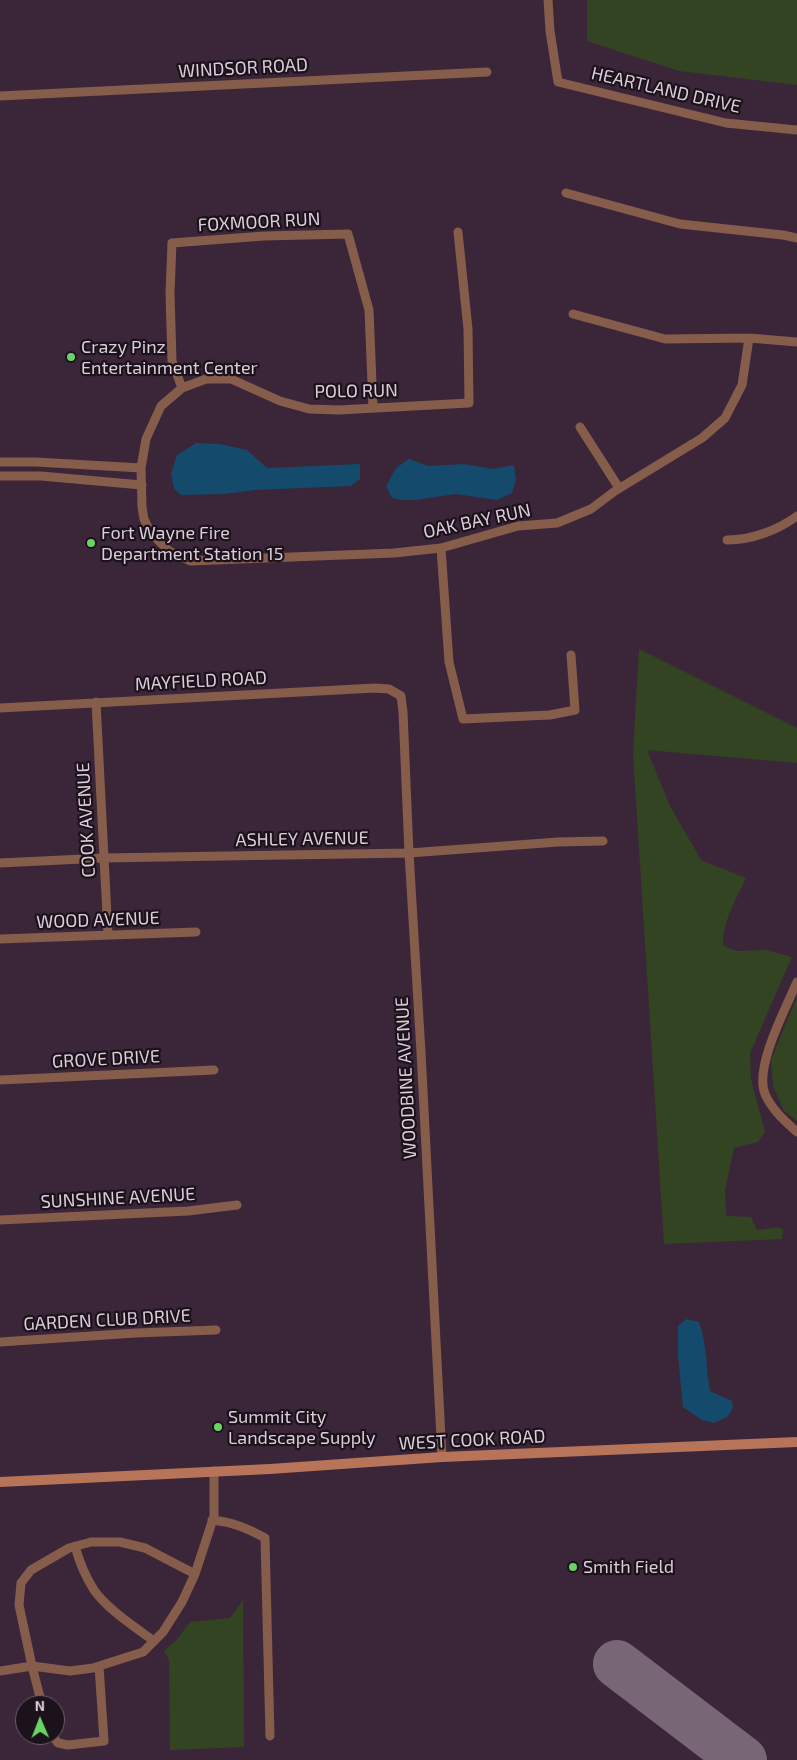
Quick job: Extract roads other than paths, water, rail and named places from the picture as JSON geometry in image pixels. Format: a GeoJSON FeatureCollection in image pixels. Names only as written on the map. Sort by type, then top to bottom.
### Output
{"type":"FeatureCollection","features":[{"type":"Feature","properties":{"kind":"main road","name":"WEST COOK ROAD"},"geometry":{"type":"LineString","coordinates":[[0,1482],[270,1469],[442,1457],[797,1442]]}},
{"type":"Feature","properties":{"kind":"street","name":"HEARTLAND DRIVE"},"geometry":{"type":"LineString","coordinates":[[548,0],[550,31],[558,82],[726,123],[797,130]]}},
{"type":"Feature","properties":{"kind":"street","name":"WINDSOR ROAD"},"geometry":{"type":"LineString","coordinates":[[0,96],[487,72]]}},
{"type":"Feature","properties":{"kind":"street"},"geometry":{"type":"LineString","coordinates":[[566,193],[680,224],[797,238]]}},
{"type":"Feature","properties":{"kind":"street","name":"POLO RUN"},"geometry":{"type":"LineString","coordinates":[[142,485],[141,468],[146,439],[161,406],[182,388],[206,379],[231,379],[280,400],[309,409],[469,403],[468,329],[458,232]]}},
{"type":"Feature","properties":{"kind":"street","name":"FOXMOOR RUN"},"geometry":{"type":"LineString","coordinates":[[182,388],[172,361],[170,293],[172,243],[264,236],[348,234],[368,310],[373,408]]}},
{"type":"Feature","properties":{"kind":"street"},"geometry":{"type":"LineString","coordinates":[[573,314],[665,339],[749,338],[797,342]]}},
{"type":"Feature","properties":{"kind":"street","name":"OAK BAY RUN"},"geometry":{"type":"LineString","coordinates":[[142,485],[144,519],[150,532],[169,551],[190,561],[394,553],[441,548],[518,526],[557,522],[591,509],[619,488],[702,438],[725,418],[742,385],[749,338]]}},
{"type":"Feature","properties":{"kind":"street"},"geometry":{"type":"LineString","coordinates":[[580,427],[619,488]]}},
{"type":"Feature","properties":{"kind":"street"},"geometry":{"type":"LineString","coordinates":[[0,462],[36,462],[141,468]]}},
{"type":"Feature","properties":{"kind":"street"},"geometry":{"type":"LineString","coordinates":[[79,464],[79,479]]}},
{"type":"Feature","properties":{"kind":"street"},"geometry":{"type":"LineString","coordinates":[[0,476],[41,476],[142,485]]}},
{"type":"Feature","properties":{"kind":"street"},"geometry":{"type":"LineString","coordinates":[[727,540],[739,540],[782,527],[797,516]]}},
{"type":"Feature","properties":{"kind":"street"},"geometry":{"type":"LineString","coordinates":[[441,548],[449,662],[463,720],[550,715],[575,710],[571,655]]}},
{"type":"Feature","properties":{"kind":"street","name":"MAYFIELD ROAD"},"geometry":{"type":"LineString","coordinates":[[0,708],[375,688],[388,689],[401,696]]}},
{"type":"Feature","properties":{"kind":"street","name":"WOODBINE AVENUE"},"geometry":{"type":"LineString","coordinates":[[401,696],[442,1457]]}},
{"type":"Feature","properties":{"kind":"street","name":"COOK AVENUE"},"geometry":{"type":"LineString","coordinates":[[96,702],[108,935]]}},
{"type":"Feature","properties":{"kind":"street","name":"ASHLEY AVENUE"},"geometry":{"type":"LineString","coordinates":[[0,863],[103,858],[409,853],[558,842],[604,841]]}},
{"type":"Feature","properties":{"kind":"street","name":"WOOD AVENUE"},"geometry":{"type":"LineString","coordinates":[[0,940],[196,932]]}},
{"type":"Feature","properties":{"kind":"street"},"geometry":{"type":"LineString","coordinates":[[797,982],[766,1055],[764,1093],[776,1113],[797,1132]]}},
{"type":"Feature","properties":{"kind":"street","name":"GROVE DRIVE"},"geometry":{"type":"LineString","coordinates":[[0,1080],[214,1070]]}},
{"type":"Feature","properties":{"kind":"street","name":"SUNSHINE AVENUE"},"geometry":{"type":"LineString","coordinates":[[0,1220],[188,1211],[237,1205]]}},
{"type":"Feature","properties":{"kind":"street","name":"GARDEN CLUB DRIVE"},"geometry":{"type":"LineString","coordinates":[[0,1342],[216,1330]]}},
{"type":"Feature","properties":{"kind":"street"},"geometry":{"type":"LineString","coordinates":[[0,1671],[32,1666],[70,1671],[99,1666],[143,1652],[163,1632],[182,1602],[195,1574],[212,1520],[214,1471]]}},
{"type":"Feature","properties":{"kind":"street"},"geometry":{"type":"LineString","coordinates":[[212,1520],[230,1522],[265,1538],[270,1736]]}},
{"type":"Feature","properties":{"kind":"street"},"geometry":{"type":"LineString","coordinates":[[39,1695],[19,1605],[21,1582],[31,1570],[53,1556],[74,1546],[91,1542],[120,1542],[140,1546],[195,1574]]}},
{"type":"Feature","properties":{"kind":"street"},"geometry":{"type":"LineString","coordinates":[[74,1546],[81,1566],[94,1591],[125,1621],[154,1641]]}},
{"type":"Feature","properties":{"kind":"street"},"geometry":{"type":"LineString","coordinates":[[65,1744],[104,1742],[99,1666]]}},
{"type":"Feature","properties":{"kind":"water"},"geometry":{"type":"Polygon","coordinates":[[[196,443],[220,444],[247,450],[267,468],[360,464],[360,479],[351,486],[181,495],[174,489],[171,474],[177,455],[196,443]]]}},
{"type":"Feature","properties":{"kind":"water"},"geometry":{"type":"Polygon","coordinates":[[[409,459],[428,466],[464,464],[493,469],[514,465],[516,479],[512,493],[497,500],[455,494],[416,500],[392,498],[386,486],[396,468],[409,459]]]}},
{"type":"Feature","properties":{"kind":"water"},"geometry":{"type":"Polygon","coordinates":[[[686,1319],[699,1322],[702,1330],[710,1391],[732,1401],[733,1408],[727,1417],[714,1423],[702,1420],[683,1407],[678,1356],[678,1326],[686,1319]]]}},
{"type":"Feature","properties":{"kind":"place","name":"Crazy Pinz Entertainment Center"},"geometry":{"type":"Point","coordinates":[71,357]}},
{"type":"Feature","properties":{"kind":"place","name":"Fort Wayne Fire Department Station 15"},"geometry":{"type":"Point","coordinates":[91,543]}},
{"type":"Feature","properties":{"kind":"place","name":"Summit City Landscape Supply"},"geometry":{"type":"Point","coordinates":[218,1427]}},
{"type":"Feature","properties":{"kind":"place","name":"Smith Field"},"geometry":{"type":"Point","coordinates":[573,1567]}}]}
